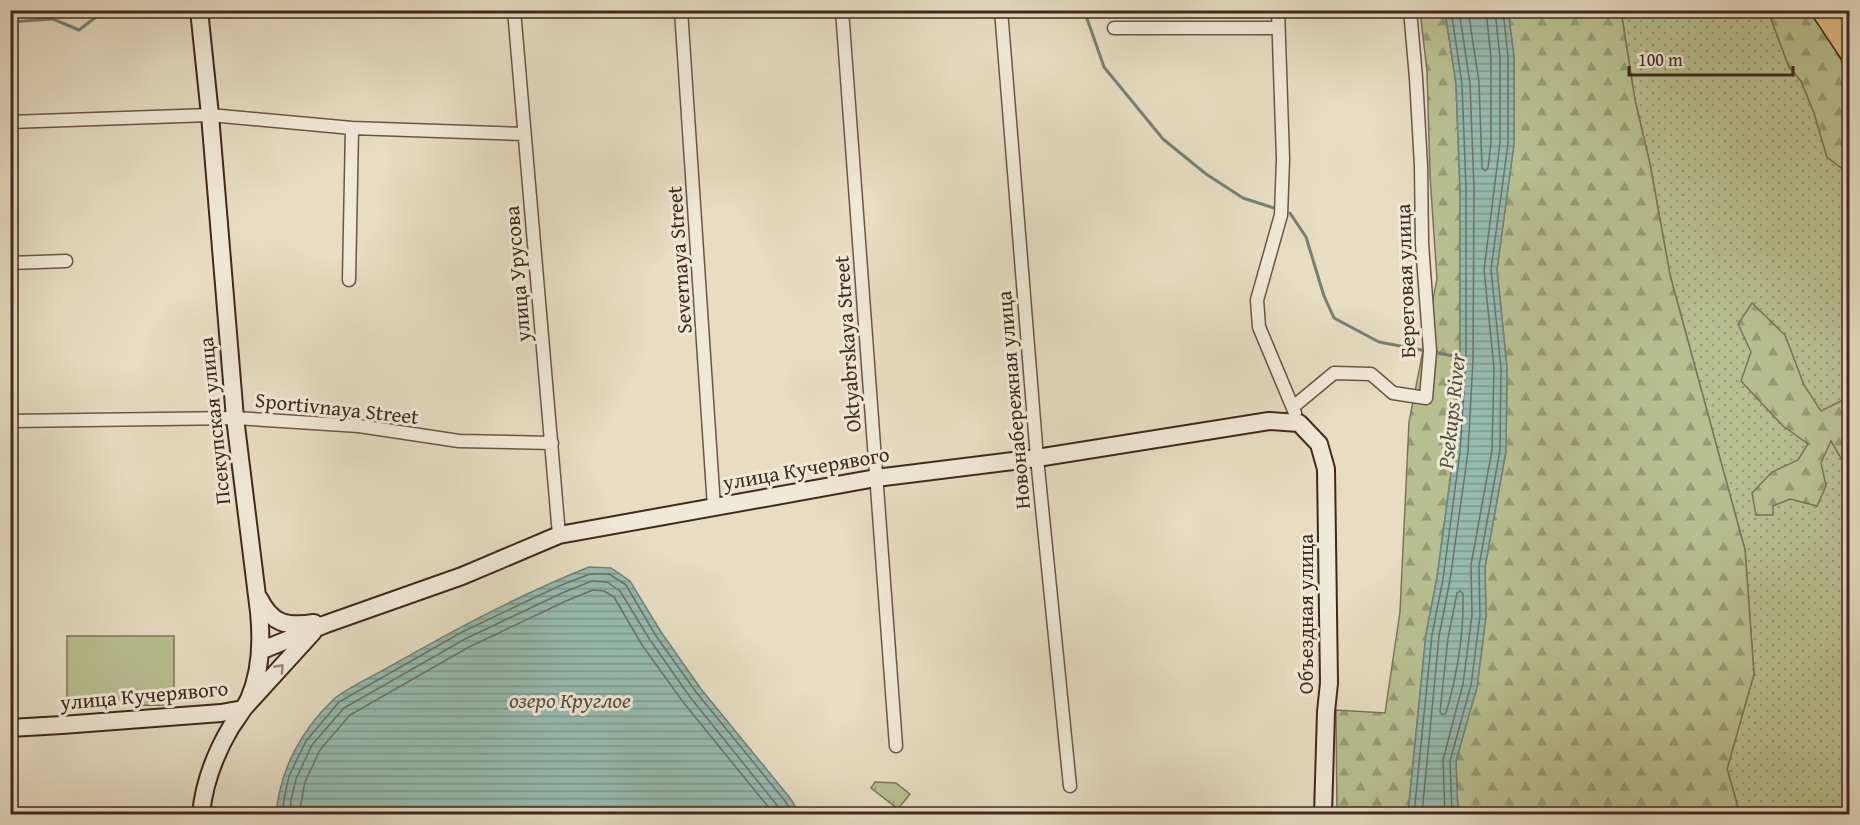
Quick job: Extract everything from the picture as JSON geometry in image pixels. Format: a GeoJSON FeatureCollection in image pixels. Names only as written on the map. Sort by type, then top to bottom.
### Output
{"type":"FeatureCollection","features":[{"type":"Feature","properties":{"kind":"highway"},"geometry":{"type":"LineString","coordinates":[[1822,10],[1850,52]]}},
{"type":"Feature","properties":{"kind":"street","name":"Псекупская улица"},"geometry":{"type":"LineString","coordinates":[[199,10],[235,418],[260,624],[260,651],[254,683],[243,709],[215,759],[206,786],[201,814]]}},
{"type":"Feature","properties":{"kind":"street","name":"улица Урусова"},"geometry":{"type":"LineString","coordinates":[[514,10],[559,535]]}},
{"type":"Feature","properties":{"kind":"street","name":"Severnaya Street"},"geometry":{"type":"LineString","coordinates":[[681,10],[714,507]]}},
{"type":"Feature","properties":{"kind":"street","name":"Oktyabrskaya Street"},"geometry":{"type":"LineString","coordinates":[[842,10],[896,746]]}},
{"type":"Feature","properties":{"kind":"street","name":"Новонабережная улица"},"geometry":{"type":"LineString","coordinates":[[1000,10],[1037,458],[1070,786]]}},
{"type":"Feature","properties":{"kind":"street"},"geometry":{"type":"LineString","coordinates":[[1278,10],[1283,159],[1281,215],[1257,300],[1259,327],[1299,423]]}},
{"type":"Feature","properties":{"kind":"street","name":"Береговая улица"},"geometry":{"type":"LineString","coordinates":[[1293,406],[1334,373],[1371,374],[1393,393],[1426,398],[1430,351],[1422,244],[1421,166],[1416,78],[1410,10]]}},
{"type":"Feature","properties":{"kind":"street"},"geometry":{"type":"LineString","coordinates":[[1114,28],[1278,28]]}},
{"type":"Feature","properties":{"kind":"street"},"geometry":{"type":"LineString","coordinates":[[10,122],[210,115],[351,128],[524,134]]}},
{"type":"Feature","properties":{"kind":"street"},"geometry":{"type":"LineString","coordinates":[[349,280],[351,128]]}},
{"type":"Feature","properties":{"kind":"street"},"geometry":{"type":"LineString","coordinates":[[10,263],[66,261]]}},
{"type":"Feature","properties":{"kind":"street","name":"Sportivnaya Street"},"geometry":{"type":"LineString","coordinates":[[10,421],[235,418],[359,426],[459,441],[552,443]]}},
{"type":"Feature","properties":{"kind":"street","name":"улица Кучерявого"},"geometry":{"type":"LineString","coordinates":[[260,651],[462,576],[559,535],[876,477],[1037,458],[1269,421],[1299,423]]}},
{"type":"Feature","properties":{"kind":"street","name":"Объездная улица"},"geometry":{"type":"LineString","coordinates":[[1299,423],[1319,444],[1326,469],[1329,683],[1323,814]]}},
{"type":"Feature","properties":{"kind":"street","name":"улица Кучерявого"},"geometry":{"type":"LineString","coordinates":[[257,595],[270,615],[285,624],[303,625],[336,621]]}},
{"type":"Feature","properties":{"kind":"street","name":"улица Кучерявого"},"geometry":{"type":"LineString","coordinates":[[10,728],[221,713],[243,709],[318,628]]}},
{"type":"Feature","properties":{"kind":"green space"},"geometry":{"type":"Polygon","coordinates":[[[1420,11],[1445,11],[1456,84],[1460,188],[1460,358],[1454,451],[1437,578],[1426,634],[1408,814],[1337,814],[1336,710],[1385,713],[1400,612],[1409,422],[1437,279],[1430,176],[1427,71],[1420,11]]]}},
{"type":"Feature","properties":{"kind":"green space"},"geometry":{"type":"Polygon","coordinates":[[[1508,11],[1621,11],[1635,100],[1650,164],[1670,275],[1745,550],[1754,674],[1727,769],[1740,814],[1458,814],[1456,761],[1477,686],[1486,616],[1485,567],[1506,451],[1507,368],[1497,269],[1514,144],[1514,57],[1508,11]]]}},
{"type":"Feature","properties":{"kind":"green space"},"geometry":{"type":"Polygon","coordinates":[[[1621,11],[1768,11],[1789,67],[1801,81],[1814,113],[1827,157],[1849,174],[1849,814],[1740,814],[1727,769],[1754,674],[1745,550],[1670,275],[1650,164],[1635,100],[1621,11]]]}},
{"type":"Feature","properties":{"kind":"green space"},"geometry":{"type":"Polygon","coordinates":[[[1768,11],[1810,11],[1830,39],[1849,76],[1849,174],[1827,157],[1814,113],[1801,81],[1789,67],[1768,11]]]}},
{"type":"Feature","properties":{"kind":"green space"},"geometry":{"type":"Polygon","coordinates":[[[1752,303],[1785,335],[1804,385],[1821,411],[1849,397],[1849,469],[1831,441],[1821,463],[1826,486],[1817,506],[1790,499],[1773,506],[1773,515],[1756,515],[1752,493],[1772,472],[1798,460],[1808,444],[1783,426],[1741,381],[1751,352],[1738,324],[1752,303]]]}},
{"type":"Feature","properties":{"kind":"green space"},"geometry":{"type":"Polygon","coordinates":[[[67,636],[174,636],[174,705],[67,706],[67,636]]]}},
{"type":"Feature","properties":{"kind":"green space"},"geometry":{"type":"Polygon","coordinates":[[[875,782],[896,783],[910,794],[898,809],[871,788],[875,782]]]}},
{"type":"Feature","properties":{"kind":"water"},"geometry":{"type":"Polygon","coordinates":[[[1445,11],[1508,11],[1514,57],[1514,144],[1497,269],[1507,368],[1506,451],[1485,567],[1486,616],[1477,687],[1456,761],[1458,814],[1408,814],[1426,634],[1437,578],[1454,451],[1460,358],[1460,189],[1456,84],[1445,11]]]}},
{"type":"Feature","properties":{"kind":"water","name":"озеро Круглое"},"geometry":{"type":"Polygon","coordinates":[[[589,567],[611,568],[630,581],[661,632],[701,689],[790,798],[800,814],[276,814],[282,782],[294,752],[302,737],[322,711],[339,695],[487,614],[589,567]]]}},
{"type":"Feature","properties":{"kind":"waterway"},"geometry":{"type":"LineString","coordinates":[[10,22],[53,19],[79,30],[105,10]]}},
{"type":"Feature","properties":{"kind":"waterway"},"geometry":{"type":"LineString","coordinates":[[1084,10],[1104,67],[1163,139],[1206,174],[1243,198],[1274,208]]}},
{"type":"Feature","properties":{"kind":"waterway"},"geometry":{"type":"LineString","coordinates":[[1290,213],[1306,237],[1324,296],[1334,318],[1379,342],[1427,351]]}},
{"type":"Feature","properties":{"kind":"waterway","name":"Psekups River"},"geometry":{"type":"LineString","coordinates":[[1434,352],[1462,358]]}}]}
